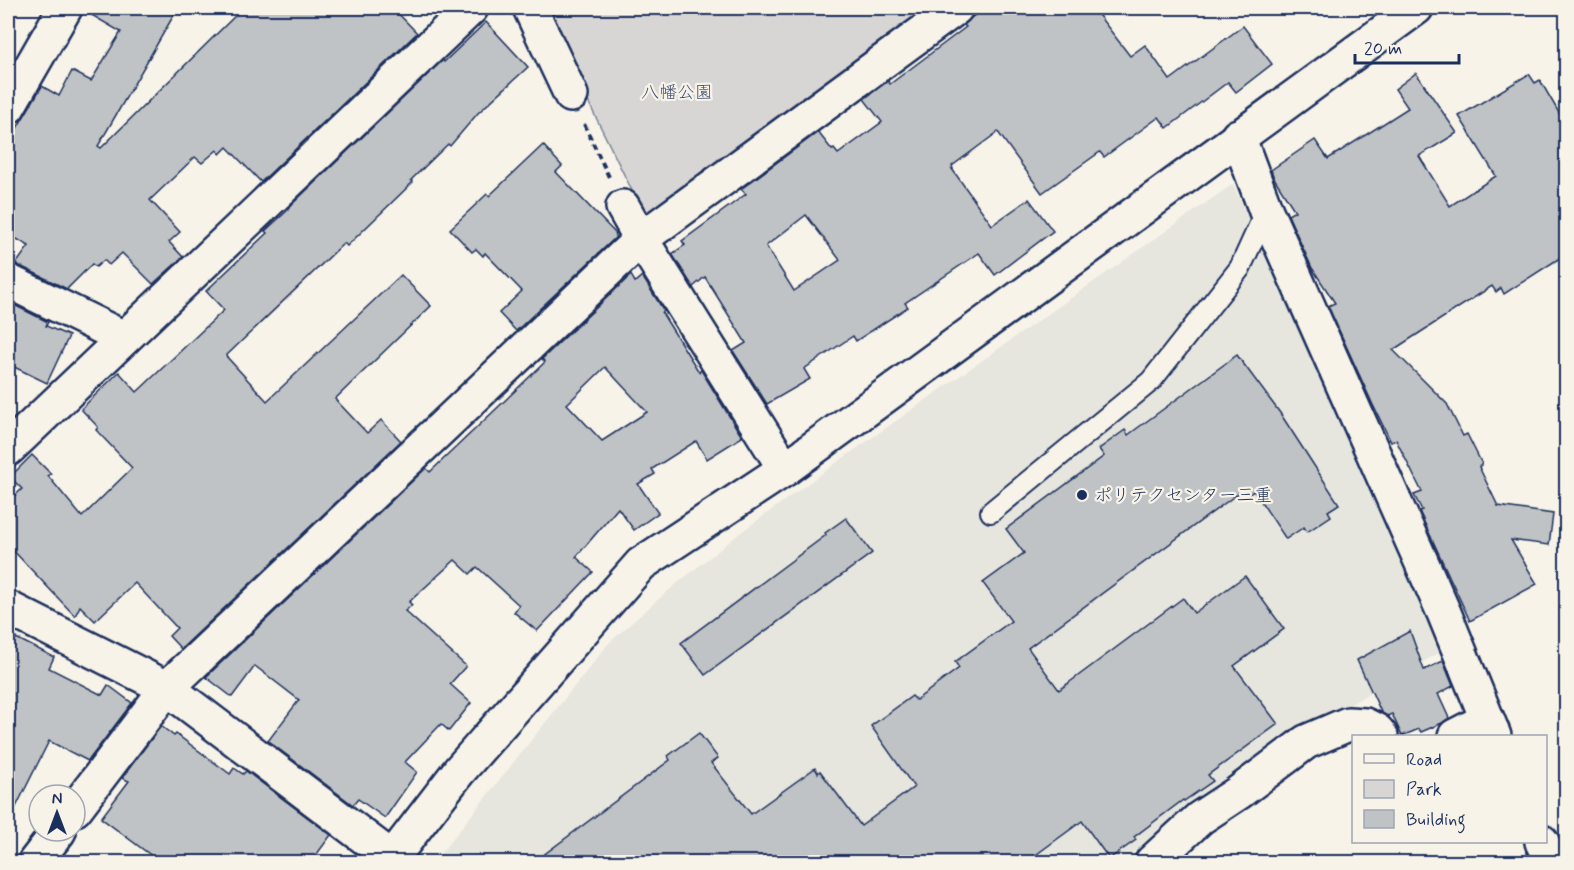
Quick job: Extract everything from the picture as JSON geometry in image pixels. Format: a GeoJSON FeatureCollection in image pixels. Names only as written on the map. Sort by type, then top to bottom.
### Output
{"type":"FeatureCollection","features":[{"type":"Feature","properties":{"kind":"street"},"geometry":{"type":"LineString","coordinates":[[8,107],[65,8]]}},
{"type":"Feature","properties":{"kind":"street"},"geometry":{"type":"LineString","coordinates":[[8,449],[471,8]]}},
{"type":"Feature","properties":{"kind":"street"},"geometry":{"type":"LineString","coordinates":[[530,8],[571,95]]}},
{"type":"Feature","properties":{"kind":"street"},"geometry":{"type":"LineString","coordinates":[[87,793],[167,688],[641,239],[956,8]]}},
{"type":"Feature","properties":{"kind":"street"},"geometry":{"type":"LineString","coordinates":[[8,608],[167,688],[390,860],[459,771],[641,564],[785,469],[1416,8]]}},
{"type":"Feature","properties":{"kind":"street"},"geometry":{"type":"LineString","coordinates":[[1239,136],[1266,211],[1444,613],[1490,728],[1459,735]]}},
{"type":"Feature","properties":{"kind":"street"},"geometry":{"type":"LineString","coordinates":[[623,207],[785,469]]}},
{"type":"Feature","properties":{"kind":"street"},"geometry":{"type":"LineString","coordinates":[[8,281],[124,339]]}},
{"type":"Feature","properties":{"kind":"street"},"geometry":{"type":"LineString","coordinates":[[1152,862],[1200,818],[1238,793],[1306,742],[1348,724],[1365,725],[1381,735]]}},
{"type":"Feature","properties":{"kind":"street"},"geometry":{"type":"LineString","coordinates":[[35,862],[50,843]]}},
{"type":"Feature","properties":{"kind":"street"},"geometry":{"type":"LineString","coordinates":[[1542,843],[1552,862]]}},
{"type":"Feature","properties":{"kind":"lane"},"geometry":{"type":"LineString","coordinates":[[991,512],[1151,381],[1240,268],[1266,211]]}},
{"type":"Feature","properties":{"kind":"path"},"geometry":{"type":"LineString","coordinates":[[571,95],[623,207]]}},
{"type":"Feature","properties":{"kind":"shaded area","name":"ポリテクセンター三重"},"geometry":{"type":"Polygon","coordinates":[[[1233,184],[1442,651],[1297,735],[1124,859],[1078,853],[1065,862],[434,862],[609,643],[669,590],[744,530],[839,461],[1233,184]]]}},
{"type":"Feature","properties":{"kind":"green space","name":"八幡公園"},"geometry":{"type":"Polygon","coordinates":[[[545,8],[926,8],[656,215],[642,211],[545,8]]]}},
{"type":"Feature","properties":{"kind":"building"},"geometry":{"type":"Polygon","coordinates":[[[84,8],[178,8],[98,146],[101,148],[243,8],[393,8],[417,33],[261,182],[227,147],[220,154],[217,150],[202,163],[195,157],[150,200],[180,232],[169,242],[183,257],[153,284],[122,253],[109,265],[104,260],[96,267],[92,264],[67,289],[16,264],[29,246],[8,234],[8,143],[42,86],[59,96],[72,71],[91,81],[121,32],[83,10],[84,8]]]}},
{"type":"Feature","properties":{"kind":"building"},"geometry":{"type":"Polygon","coordinates":[[[985,8],[1093,8],[1130,56],[1145,45],[1170,80],[1243,26],[1272,64],[1236,92],[1228,82],[1167,128],[1159,117],[1104,157],[1100,152],[1042,193],[998,132],[952,166],[952,169],[992,225],[1029,199],[1053,231],[995,275],[979,253],[905,303],[908,307],[856,341],[853,336],[804,369],[810,379],[767,404],[733,351],[746,343],[705,277],[693,287],[672,254],[685,245],[682,241],[746,194],[741,189],[818,132],[838,154],[882,122],[864,99],[888,81],[890,84],[966,27],[964,25],[985,8]],[[806,215],[766,246],[794,291],[840,260],[806,215]]]}},
{"type":"Feature","properties":{"kind":"building"},"geometry":{"type":"Polygon","coordinates":[[[486,22],[528,67],[478,113],[450,146],[448,144],[411,180],[413,182],[347,246],[344,243],[226,356],[267,401],[401,275],[431,306],[335,399],[367,433],[381,420],[401,441],[181,649],[169,636],[177,628],[135,583],[95,621],[80,606],[75,616],[8,545],[8,502],[22,489],[10,477],[32,455],[51,474],[48,476],[82,517],[132,468],[96,430],[98,427],[81,409],[119,372],[137,392],[224,310],[206,291],[267,233],[265,231],[287,209],[486,22]]]}},
{"type":"Feature","properties":{"kind":"building"},"geometry":{"type":"Polygon","coordinates":[[[1416,73],[1457,133],[1419,156],[1450,206],[1496,176],[1459,116],[1529,74],[1535,83],[1540,80],[1566,125],[1566,254],[1504,294],[1501,288],[1496,292],[1492,286],[1393,350],[1447,404],[1463,436],[1467,434],[1482,464],[1479,467],[1498,506],[1553,514],[1549,545],[1511,540],[1537,584],[1470,621],[1419,511],[1422,510],[1414,495],[1422,492],[1396,440],[1391,442],[1373,405],[1328,306],[1335,303],[1312,268],[1288,215],[1295,211],[1271,170],[1315,140],[1328,159],[1408,108],[1395,89],[1416,73]]]}},
{"type":"Feature","properties":{"kind":"building"},"geometry":{"type":"Polygon","coordinates":[[[543,145],[562,166],[556,172],[616,234],[615,238],[516,331],[499,313],[522,291],[485,253],[483,256],[476,249],[472,252],[450,229],[543,145]]]}},
{"type":"Feature","properties":{"kind":"building"},"geometry":{"type":"Polygon","coordinates":[[[631,275],[635,282],[642,276],[664,311],[662,313],[699,372],[701,370],[742,437],[707,459],[696,441],[652,469],[655,474],[638,484],[658,513],[634,530],[618,508],[576,557],[593,572],[537,631],[514,612],[519,605],[477,567],[470,574],[455,560],[409,602],[412,605],[405,611],[466,666],[450,684],[471,703],[449,731],[441,724],[405,762],[417,772],[385,818],[358,799],[353,805],[268,741],[299,700],[255,666],[232,697],[206,677],[426,468],[430,472],[545,362],[542,359],[631,275]],[[605,367],[567,404],[602,441],[647,412],[605,367]]]}},
{"type":"Feature","properties":{"kind":"building"},"geometry":{"type":"Polygon","coordinates":[[[14,305],[48,322],[46,326],[69,336],[47,383],[8,364],[8,317],[14,305]]]}},
{"type":"Feature","properties":{"kind":"building"},"geometry":{"type":"Polygon","coordinates":[[[1237,355],[1280,413],[1339,504],[1328,511],[1331,516],[1307,532],[1304,527],[1286,539],[1254,491],[1243,497],[1240,492],[1028,648],[1059,690],[1183,598],[1194,613],[1245,576],[1284,629],[1234,666],[1278,724],[1208,775],[1213,781],[1183,800],[1134,837],[1136,840],[1109,859],[1082,821],[1026,862],[534,862],[670,760],[668,756],[699,733],[718,758],[711,763],[751,814],[815,768],[818,773],[820,771],[861,826],[914,787],[871,726],[912,696],[916,700],[959,668],[955,662],[1011,621],[983,583],[1024,553],[1006,529],[1104,456],[1099,449],[1125,430],[1128,435],[1237,355]]]}},
{"type":"Feature","properties":{"kind":"building"},"geometry":{"type":"Polygon","coordinates":[[[846,518],[872,553],[705,675],[681,643],[846,518]]]}},
{"type":"Feature","properties":{"kind":"building"},"geometry":{"type":"Polygon","coordinates":[[[1410,631],[1424,670],[1443,661],[1453,686],[1438,694],[1449,718],[1421,732],[1419,729],[1402,735],[1392,714],[1387,716],[1381,712],[1357,660],[1410,631]]]}},
{"type":"Feature","properties":{"kind":"building"},"geometry":{"type":"Polygon","coordinates":[[[16,638],[54,657],[49,668],[102,695],[108,685],[132,703],[88,761],[49,741],[8,823],[8,654],[16,638]]]}},
{"type":"Feature","properties":{"kind":"building"},"geometry":{"type":"Polygon","coordinates":[[[161,726],[174,736],[176,734],[230,774],[234,768],[243,774],[246,771],[331,835],[311,862],[160,862],[101,818],[129,781],[122,778],[161,726]]]}},
{"type":"Feature","properties":{"kind":"place","name":"ポリテクセンター三重"},"geometry":{"type":"Point","coordinates":[1082,495]}}]}
